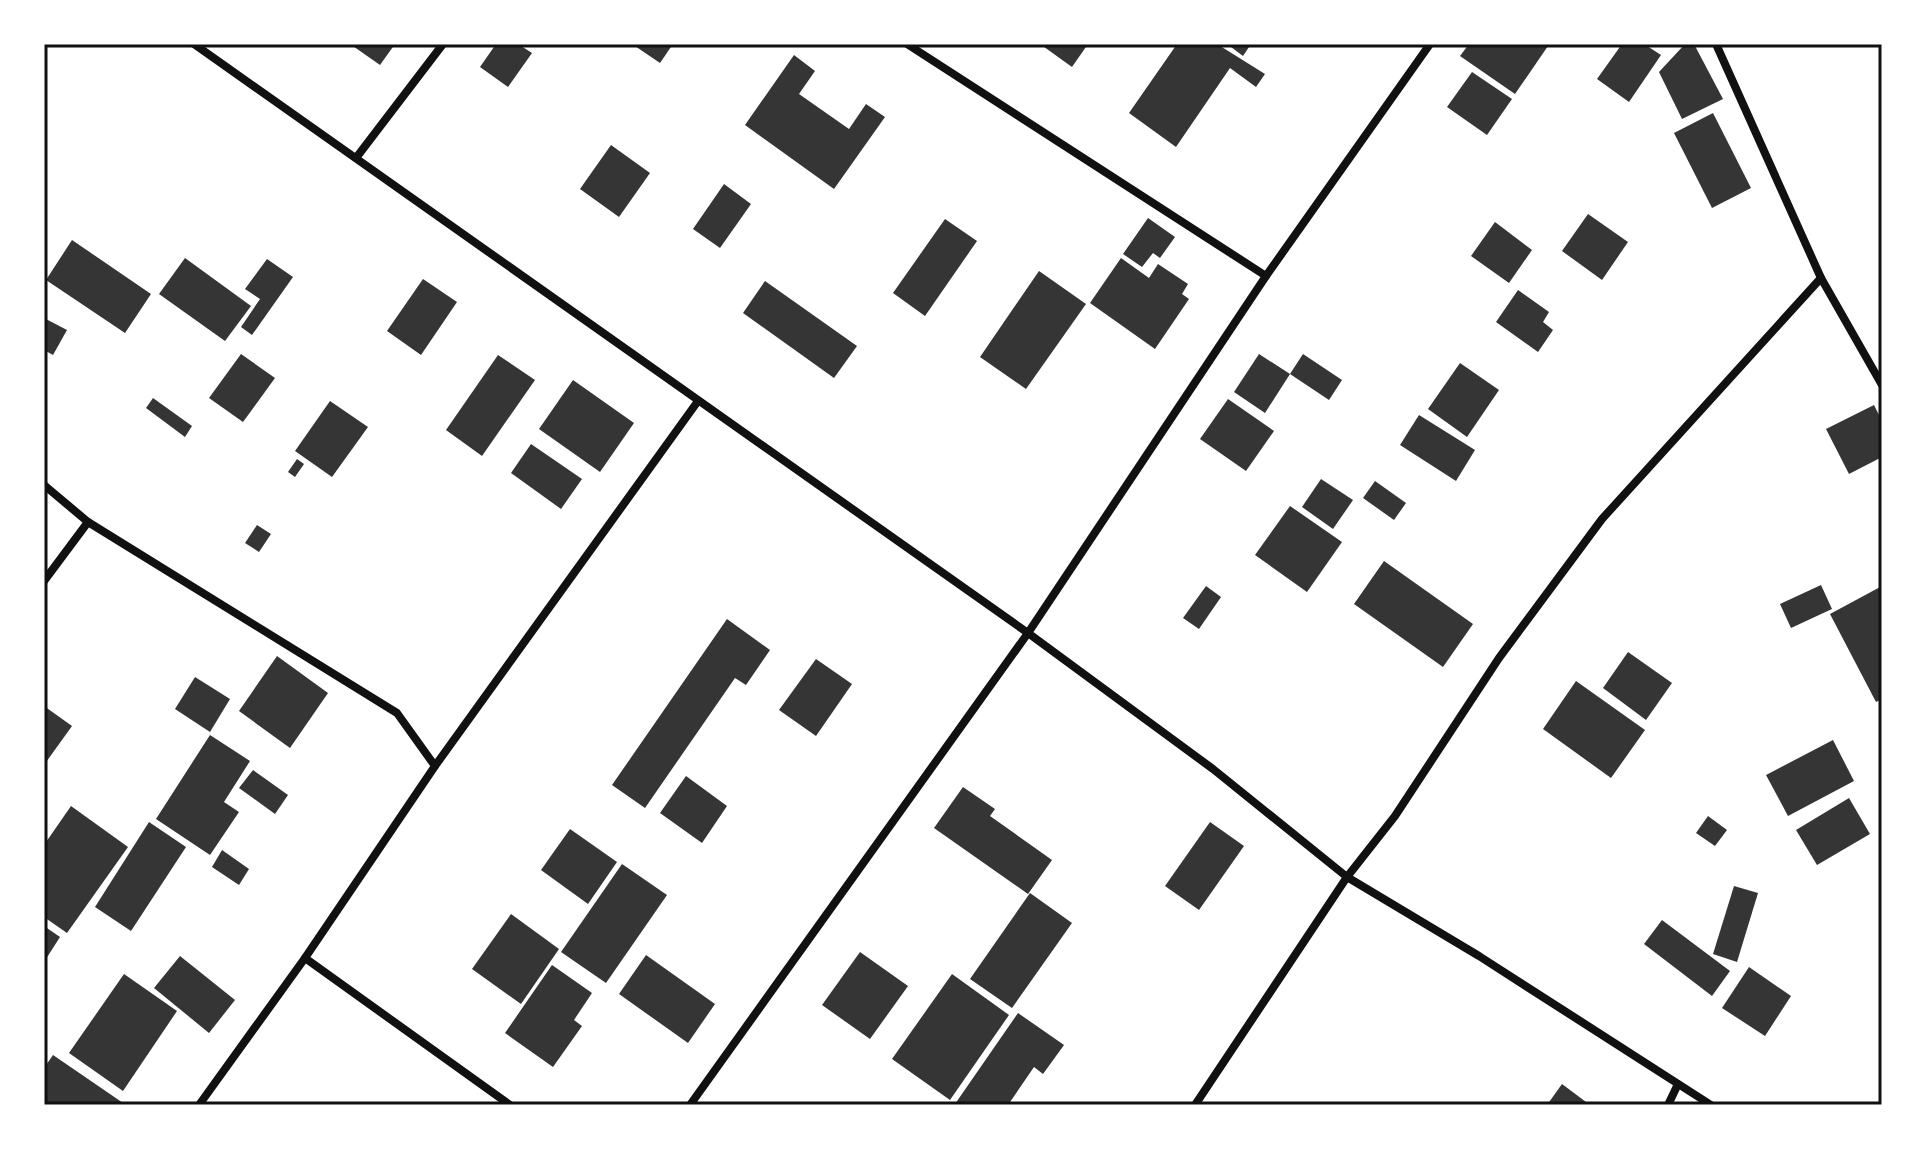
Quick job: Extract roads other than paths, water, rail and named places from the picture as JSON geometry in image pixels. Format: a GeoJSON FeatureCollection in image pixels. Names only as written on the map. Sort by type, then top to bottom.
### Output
{"type":"FeatureCollection","features":[{"type":"Feature","properties":{"kind":"street"},"geometry":{"type":"LineString","coordinates":[[194,44],[1028,633],[1213,769],[1347,877],[1479,956],[1711,1105]]}},
{"type":"Feature","properties":{"kind":"street"},"geometry":{"type":"LineString","coordinates":[[356,158],[443,44]]}},
{"type":"Feature","properties":{"kind":"street"},"geometry":{"type":"LineString","coordinates":[[690,1105],[1028,633],[1266,276],[1430,44]]}},
{"type":"Feature","properties":{"kind":"street"},"geometry":{"type":"LineString","coordinates":[[1716,44],[1821,278],[1882,385]]}},
{"type":"Feature","properties":{"kind":"street"},"geometry":{"type":"LineString","coordinates":[[910,45],[1266,276]]}},
{"type":"Feature","properties":{"kind":"street"},"geometry":{"type":"LineString","coordinates":[[1195,1105],[1347,877],[1395,816],[1499,658],[1602,519],[1821,278]]}},
{"type":"Feature","properties":{"kind":"street"},"geometry":{"type":"LineString","coordinates":[[199,1105],[305,958],[435,766],[698,401]]}},
{"type":"Feature","properties":{"kind":"street"},"geometry":{"type":"LineString","coordinates":[[44,485],[88,522],[397,713],[435,766]]}},
{"type":"Feature","properties":{"kind":"street"},"geometry":{"type":"LineString","coordinates":[[44,581],[88,522]]}},
{"type":"Feature","properties":{"kind":"street"},"geometry":{"type":"LineString","coordinates":[[305,958],[510,1105]]}},
{"type":"Feature","properties":{"kind":"street"},"geometry":{"type":"LineString","coordinates":[[1668,1105],[1678,1084]]}}]}
